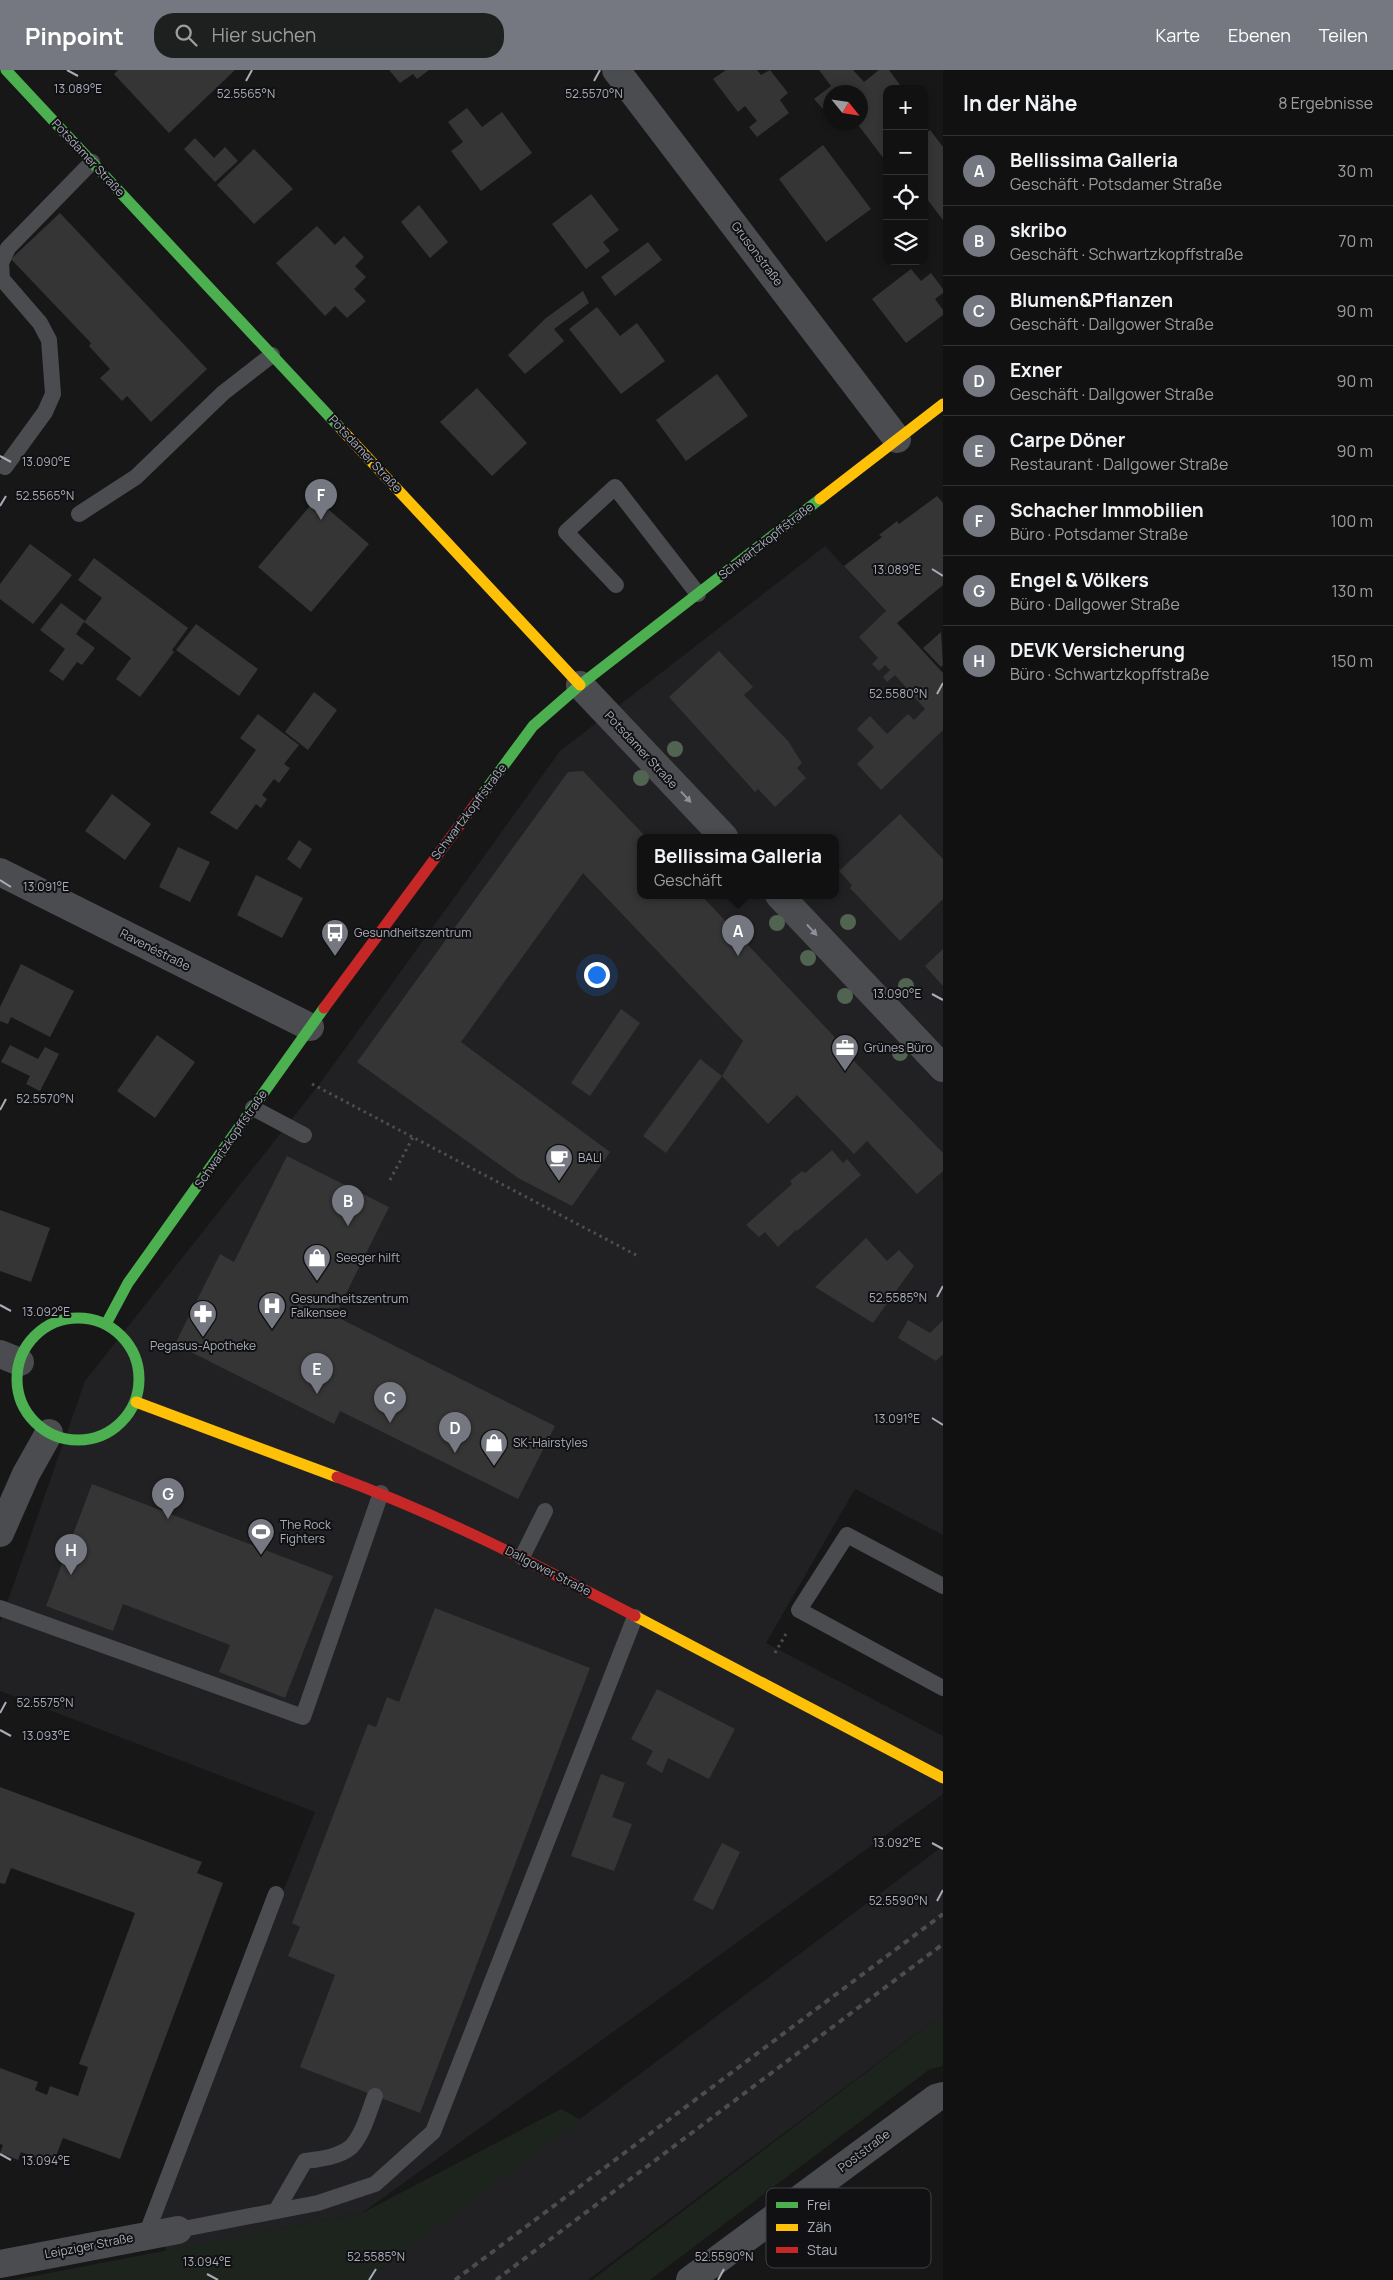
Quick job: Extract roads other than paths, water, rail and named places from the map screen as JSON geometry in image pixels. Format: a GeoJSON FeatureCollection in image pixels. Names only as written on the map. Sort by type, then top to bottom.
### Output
{"type":"FeatureCollection","features":[{"type":"Feature","properties":{"kind":"street","name":"Potsdamer Straße"},"geometry":{"type":"LineString","coordinates":[[6,70],[721,834]]}},
{"type":"Feature","properties":{"kind":"street","name":"Grusonstraße"},"geometry":{"type":"LineString","coordinates":[[616,70],[897,439]]}},
{"type":"Feature","properties":{"kind":"street","name":"Schwartzkopffstraße"},"geometry":{"type":"LineString","coordinates":[[106,1324],[128,1283],[310,1027],[534,726],[580,685],[943,404]]}},
{"type":"Feature","properties":{"kind":"street","name":"Ravenéstraße"},"geometry":{"type":"LineString","coordinates":[[0,872],[310,1027]]}},
{"type":"Feature","properties":{"kind":"street"},"geometry":{"type":"LineString","coordinates":[[783,899],[943,1068]]}},
{"type":"Feature","properties":{"kind":"street"},"geometry":{"type":"LineString","coordinates":[[86,1318],[106,1324],[121,1335],[132,1349],[138,1366],[140,1384],[136,1402],[125,1420],[109,1433],[89,1440],[68,1440],[49,1433],[35,1423],[22,1402],[10,1358],[45,1328],[64,1320],[86,1318]]}},
{"type":"Feature","properties":{"kind":"street","name":"Dallgower Straße"},"geometry":{"type":"LineString","coordinates":[[136,1402],[430,1513],[522,1557],[943,1778]]}},
{"type":"Feature","properties":{"kind":"street"},"geometry":{"type":"LineString","coordinates":[[0,1533],[26,1474],[49,1433]]}},
{"type":"Feature","properties":{"kind":"street","name":"Poststraße"},"geometry":{"type":"LineString","coordinates":[[814,2188],[936,2098],[943,2096]]}},
{"type":"Feature","properties":{"kind":"street","name":"Poststraße"},"geometry":{"type":"LineString","coordinates":[[690,2280],[766,2224]]}},
{"type":"Feature","properties":{"kind":"street","name":"Leipziger Straße"},"geometry":{"type":"LineString","coordinates":[[0,2264],[178,2230]]}},
{"type":"Feature","properties":{"kind":"lane"},"geometry":{"type":"LineString","coordinates":[[5,467],[45,412],[53,394],[49,340],[40,324],[2,279],[1,264],[8,248],[92,162]]}},
{"type":"Feature","properties":{"kind":"lane"},"geometry":{"type":"LineString","coordinates":[[79,514],[136,477],[223,393],[272,355]]}},
{"type":"Feature","properties":{"kind":"lane"},"geometry":{"type":"LineString","coordinates":[[616,585],[566,532],[616,487],[698,594]]}},
{"type":"Feature","properties":{"kind":"lane"},"geometry":{"type":"LineString","coordinates":[[253,1108],[304,1135]]}},
{"type":"Feature","properties":{"kind":"lane"},"geometry":{"type":"LineString","coordinates":[[0,1608],[303,1717],[381,1493]]}},
{"type":"Feature","properties":{"kind":"lane"},"geometry":{"type":"LineString","coordinates":[[522,1557],[545,1511]]}},
{"type":"Feature","properties":{"kind":"lane"},"geometry":{"type":"LineString","coordinates":[[943,1586],[848,1535],[799,1610],[943,1688]]}},
{"type":"Feature","properties":{"kind":"lane"},"geometry":{"type":"LineString","coordinates":[[178,2230],[318,2203],[375,2184],[433,2132],[635,1617]]}},
{"type":"Feature","properties":{"kind":"lane"},"geometry":{"type":"LineString","coordinates":[[146,2235],[276,1894]]}},
{"type":"Feature","properties":{"kind":"lane"},"geometry":{"type":"LineString","coordinates":[[276,2211],[306,2162],[335,2156],[351,2147],[361,2131],[375,2096]]}},
{"type":"Feature","properties":{"kind":"railway"},"geometry":{"type":"LineString","coordinates":[[455,2280],[943,1914]]}},
{"type":"Feature","properties":{"kind":"railway"},"geometry":{"type":"LineString","coordinates":[[496,2280],[943,1944]]}},
{"type":"Feature","properties":{"kind":"place","name":"Schacher Immobilien"},"geometry":{"type":"Point","coordinates":[321,520]}},
{"type":"Feature","properties":{"kind":"place","name":"Bellissima Galleria"},"geometry":{"type":"Point","coordinates":[738,956]}},
{"type":"Feature","properties":{"kind":"place","name":"Gesundheitszentrum"},"geometry":{"type":"Point","coordinates":[335,957]}},
{"type":"Feature","properties":{"kind":"place","name":"Grünes Büro"},"geometry":{"type":"Point","coordinates":[845,1072]}},
{"type":"Feature","properties":{"kind":"place","name":"BALI"},"geometry":{"type":"Point","coordinates":[559,1182]}},
{"type":"Feature","properties":{"kind":"place","name":"skribo"},"geometry":{"type":"Point","coordinates":[348,1226]}},
{"type":"Feature","properties":{"kind":"place","name":"Seeger hilft"},"geometry":{"type":"Point","coordinates":[317,1282]}},
{"type":"Feature","properties":{"kind":"place","name":"Gesundheitszentrum Falkensee"},"geometry":{"type":"Point","coordinates":[272,1330]}},
{"type":"Feature","properties":{"kind":"place","name":"Pegasus-Apotheke"},"geometry":{"type":"Point","coordinates":[203,1338]}},
{"type":"Feature","properties":{"kind":"place","name":"Carpe Döner"},"geometry":{"type":"Point","coordinates":[317,1394]}},
{"type":"Feature","properties":{"kind":"place","name":"Blumen&Pflanzen"},"geometry":{"type":"Point","coordinates":[390,1423]}},
{"type":"Feature","properties":{"kind":"place","name":"Exner"},"geometry":{"type":"Point","coordinates":[455,1453]}},
{"type":"Feature","properties":{"kind":"place","name":"SK-Hairstyles"},"geometry":{"type":"Point","coordinates":[494,1467]}},
{"type":"Feature","properties":{"kind":"place","name":"Engel & Völkers"},"geometry":{"type":"Point","coordinates":[168,1519]}},
{"type":"Feature","properties":{"kind":"place","name":"The Rock Fighters"},"geometry":{"type":"Point","coordinates":[261,1556]}},
{"type":"Feature","properties":{"kind":"place","name":"DEVK Versicherung"},"geometry":{"type":"Point","coordinates":[71,1575]}}]}
